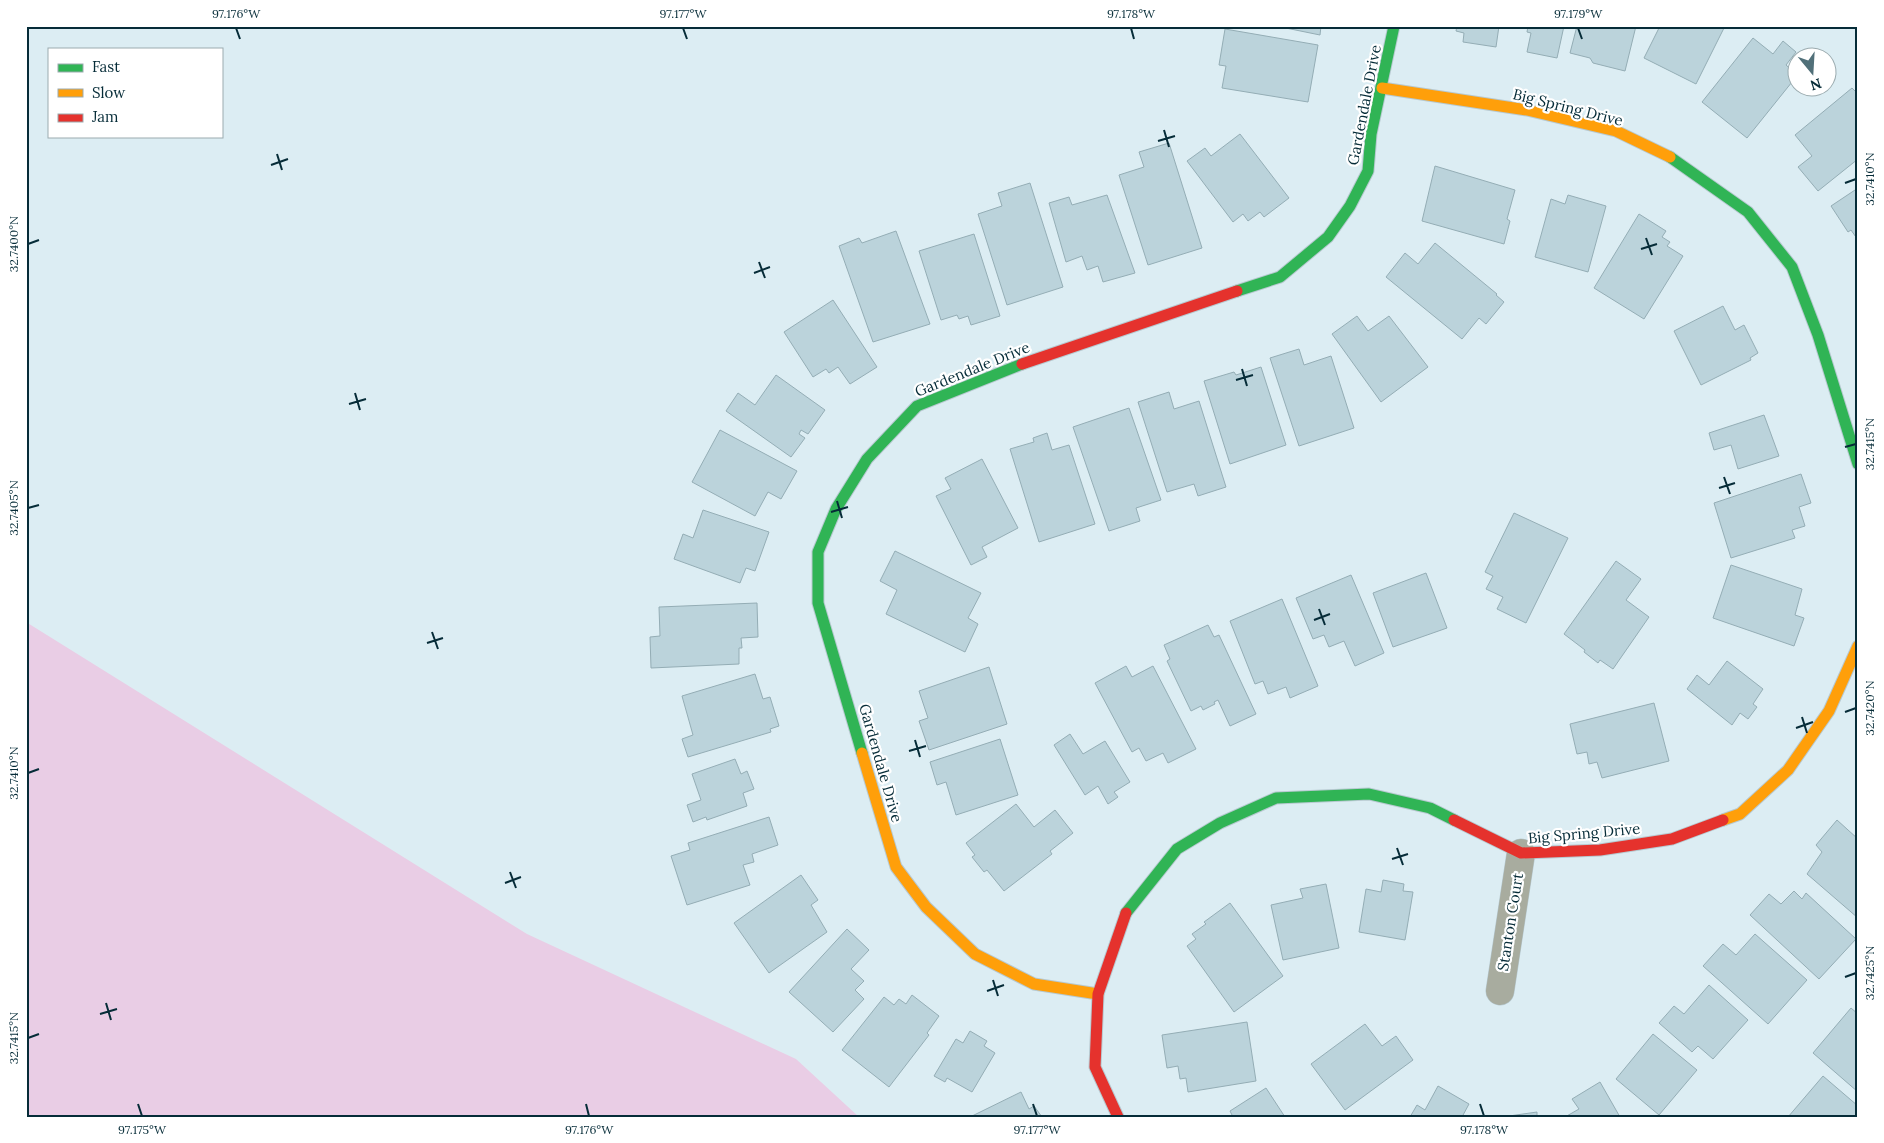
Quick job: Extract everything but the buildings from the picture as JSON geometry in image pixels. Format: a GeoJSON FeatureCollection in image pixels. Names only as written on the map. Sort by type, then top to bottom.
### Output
{"type":"FeatureCollection","features":[{"type":"Feature","properties":{"kind":"street","name":"Gardendale Drive"},"geometry":{"type":"LineString","coordinates":[[1098,994],[1034,984],[975,954],[926,907],[896,867],[818,603],[818,552],[836,509],[867,459],[917,406],[1015,366],[1280,277],[1328,237],[1350,206],[1368,171],[1371,134],[1394,26]]}},
{"type":"Feature","properties":{"kind":"street","name":"Big Spring Drive"},"geometry":{"type":"LineString","coordinates":[[1382,88],[1527,110],[1616,131],[1677,160],[1748,212],[1792,266],[1818,336],[1858,464]]}},
{"type":"Feature","properties":{"kind":"street","name":"Big Spring Drive"},"geometry":{"type":"LineString","coordinates":[[1118,1117],[1095,1067],[1098,994],[1127,912],[1177,849],[1220,823],[1276,798],[1370,794],[1430,808],[1521,853],[1600,850],[1672,839],[1740,814],[1788,770],[1829,711],[1858,646]]}},
{"type":"Feature","properties":{"kind":"street","name":"Stanton Court"},"geometry":{"type":"LineString","coordinates":[[1500,991],[1521,853]]}},
{"type":"Feature","properties":{"kind":"shaded area"},"geometry":{"type":"Polygon","coordinates":[[[26,622],[527,934],[796,1059],[859,1117],[26,1117],[26,622]]]}},
{"type":"Feature","properties":{"kind":"traffic: fast"},"geometry":{"type":"LineString","coordinates":[[1237,291],[1280,277],[1328,237],[1350,206],[1368,171],[1371,134],[1394,26]]}},
{"type":"Feature","properties":{"kind":"traffic: fast"},"geometry":{"type":"LineString","coordinates":[[1670,157],[1748,212],[1792,267],[1818,335],[1858,464]]}},
{"type":"Feature","properties":{"kind":"traffic: fast"},"geometry":{"type":"LineString","coordinates":[[862,753],[818,603],[818,552],[836,509],[867,459],[917,406],[1022,364]]}},
{"type":"Feature","properties":{"kind":"traffic: fast"},"geometry":{"type":"LineString","coordinates":[[1126,913],[1177,849],[1220,823],[1276,798],[1369,794],[1430,808],[1454,820]]}},
{"type":"Feature","properties":{"kind":"traffic: slow"},"geometry":{"type":"LineString","coordinates":[[1382,88],[1527,110],[1616,131],[1670,157]]}},
{"type":"Feature","properties":{"kind":"traffic: slow"},"geometry":{"type":"LineString","coordinates":[[1723,820],[1740,814],[1788,770],[1829,711],[1858,646]]}},
{"type":"Feature","properties":{"kind":"traffic: slow"},"geometry":{"type":"LineString","coordinates":[[862,753],[896,867],[926,907],[975,954],[1034,984],[1098,994]]}},
{"type":"Feature","properties":{"kind":"traffic: jam"},"geometry":{"type":"LineString","coordinates":[[1022,364],[1237,291]]}},
{"type":"Feature","properties":{"kind":"traffic: jam"},"geometry":{"type":"LineString","coordinates":[[1454,820],[1521,853],[1600,850],[1672,839],[1723,820]]}},
{"type":"Feature","properties":{"kind":"traffic: jam"},"geometry":{"type":"LineString","coordinates":[[1118,1117],[1095,1067],[1098,994],[1126,913]]}}]}
